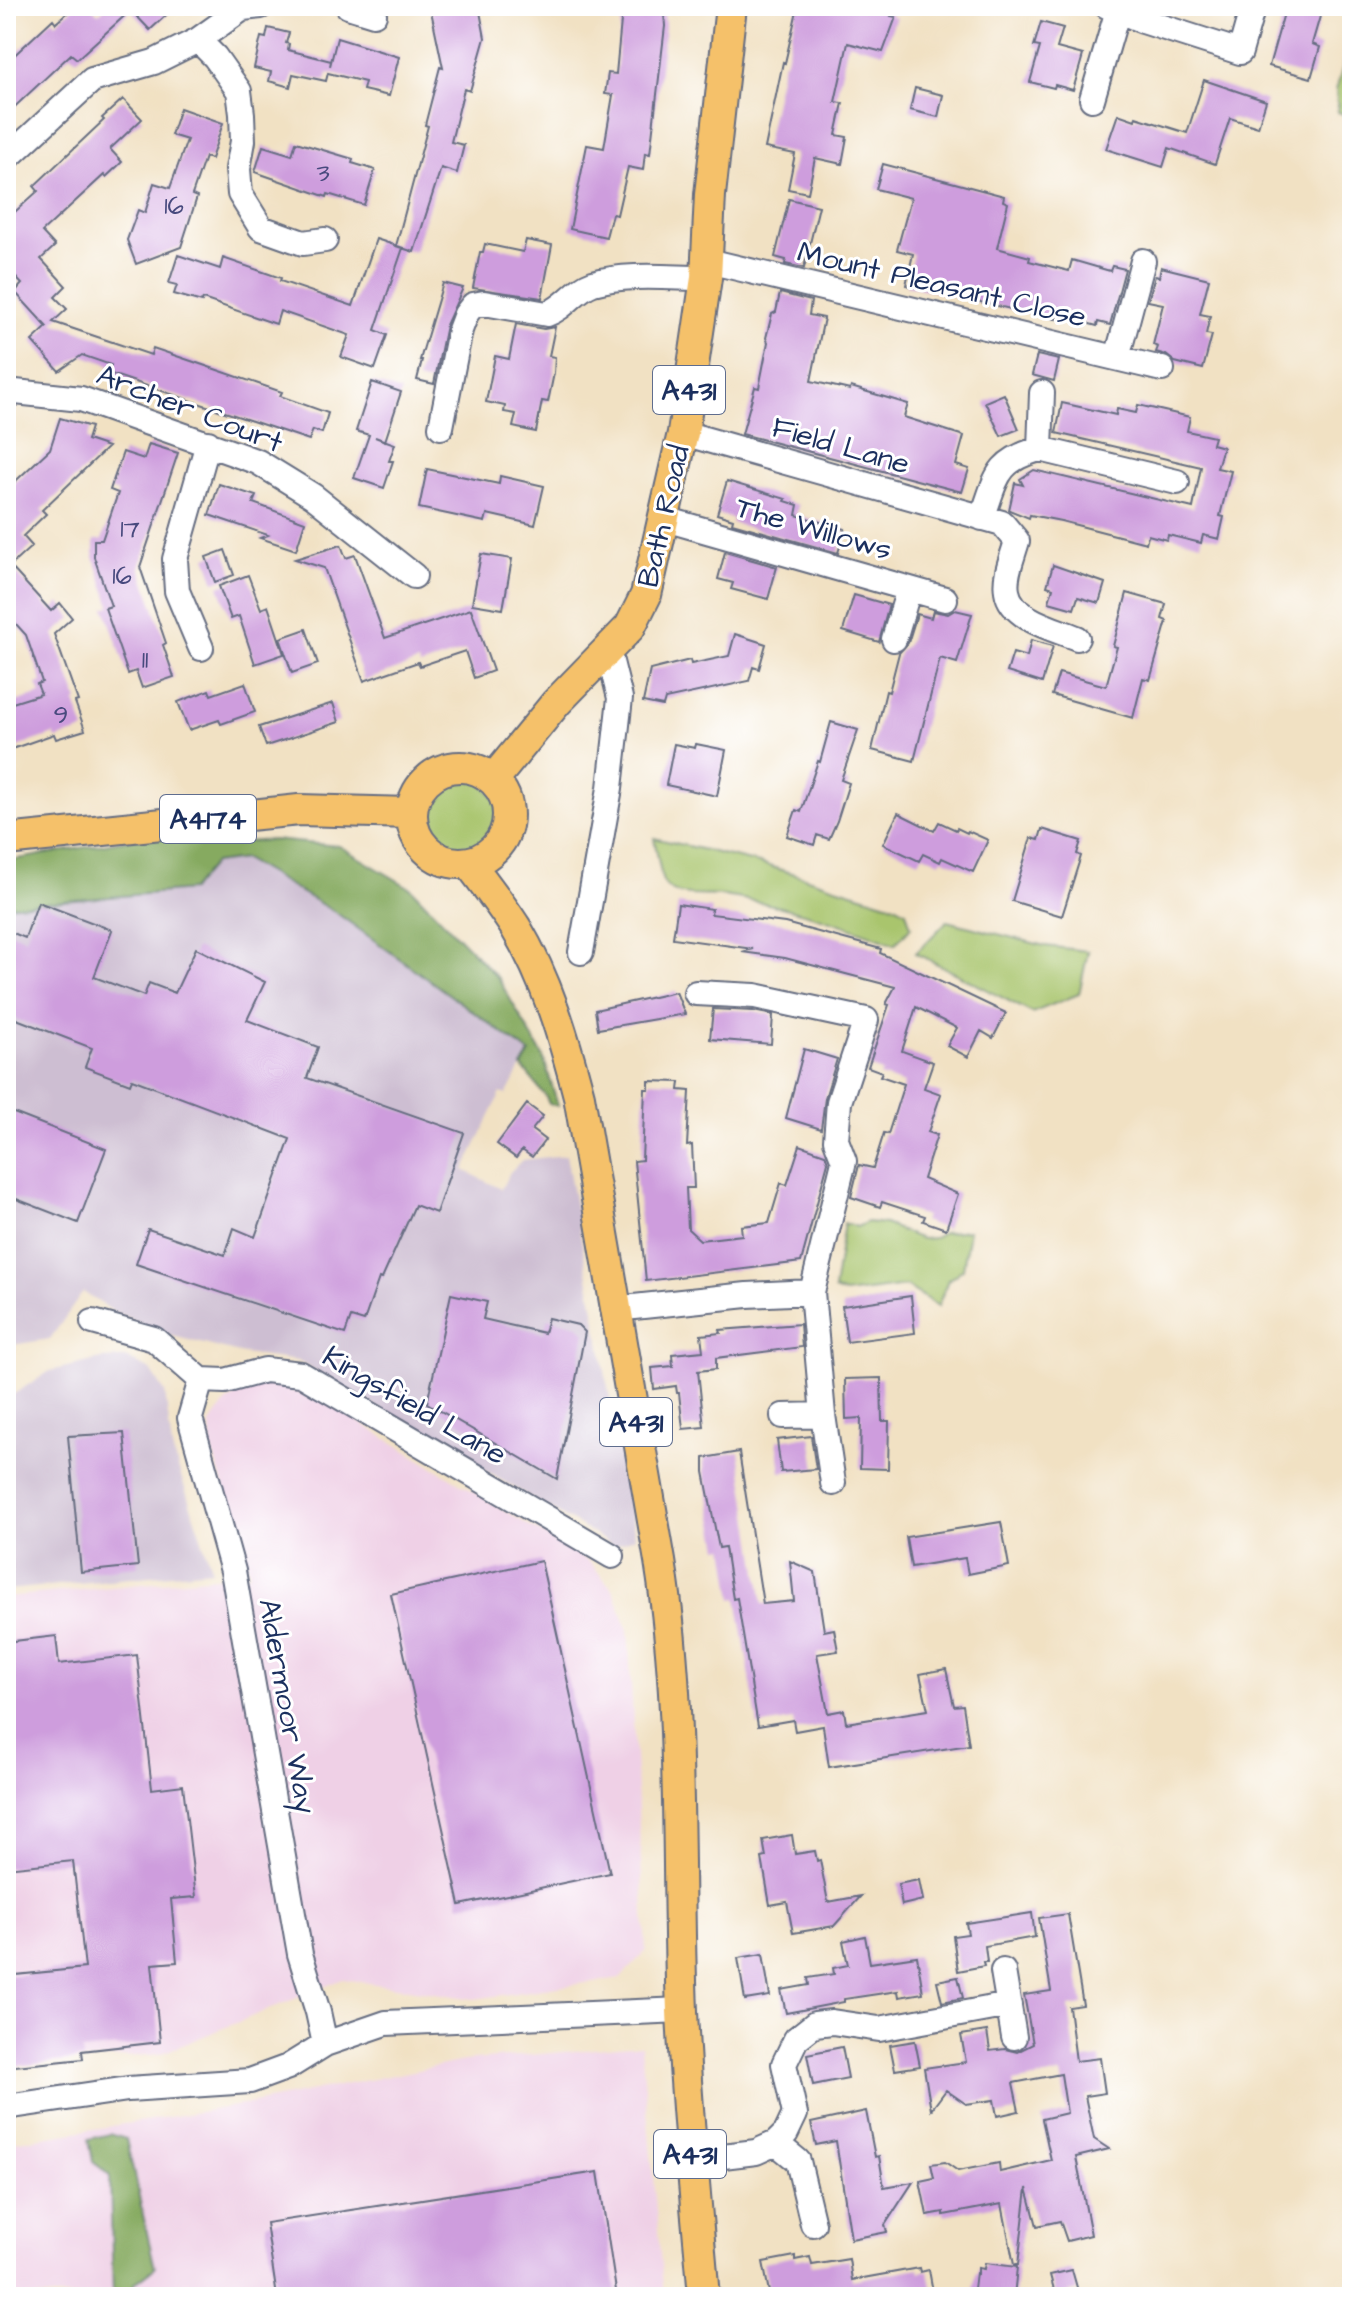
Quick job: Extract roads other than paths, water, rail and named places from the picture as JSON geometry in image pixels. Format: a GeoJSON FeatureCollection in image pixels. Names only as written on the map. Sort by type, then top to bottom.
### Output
{"type":"FeatureCollection","features":[{"type":"Feature","properties":{"kind":"main road","name":"Bath Road"},"geometry":{"type":"LineString","coordinates":[[493,780],[556,703],[630,627],[646,595],[683,433],[707,269],[710,195],[731,6]]}},
{"type":"Feature","properties":{"kind":"main road"},"geometry":{"type":"LineString","coordinates":[[457,767],[475,770],[493,780],[507,805],[507,825],[499,844],[487,855],[469,863],[457,864],[438,859],[423,847],[414,830],[411,813],[424,783],[439,772],[457,767]]}},
{"type":"Feature","properties":{"kind":"main road","name":"A4174"},"geometry":{"type":"LineString","coordinates":[[6,840],[299,810],[411,813]]}},
{"type":"Feature","properties":{"kind":"main road","name":"A431"},"geometry":{"type":"LineString","coordinates":[[469,863],[516,928],[559,1022],[579,1096],[669,1619],[679,1782],[682,2010],[690,2160],[704,2297]]}},
{"type":"Feature","properties":{"kind":"street"},"geometry":{"type":"LineString","coordinates":[[348,6],[374,14]]}},
{"type":"Feature","properties":{"kind":"street"},"geometry":{"type":"LineString","coordinates":[[1092,99],[1112,8],[1240,52],[1253,6]]}},
{"type":"Feature","properties":{"kind":"street"},"geometry":{"type":"LineString","coordinates":[[6,159],[92,80],[154,62],[198,40],[248,7]]}},
{"type":"Feature","properties":{"kind":"street"},"geometry":{"type":"LineString","coordinates":[[198,40],[215,57],[239,91],[243,141],[238,169],[240,194],[254,217],[261,228],[303,243],[325,240]]}},
{"type":"Feature","properties":{"kind":"street"},"geometry":{"type":"LineString","coordinates":[[1117,358],[1143,261]]}},
{"type":"Feature","properties":{"kind":"street","name":"Mount Pleasant Close"},"geometry":{"type":"LineString","coordinates":[[441,427],[460,330],[473,305],[484,303],[547,314],[592,284],[707,269],[1162,369]]}},
{"type":"Feature","properties":{"kind":"street","name":"Archer Court"},"geometry":{"type":"LineString","coordinates":[[6,391],[81,399],[258,462],[313,496],[414,576]]}},
{"type":"Feature","properties":{"kind":"street"},"geometry":{"type":"LineString","coordinates":[[1040,449],[1042,393]]}},
{"type":"Feature","properties":{"kind":"street","name":"Field Lane"},"geometry":{"type":"LineString","coordinates":[[683,433],[1002,523],[1017,541],[1007,579],[1007,593],[1015,609],[1077,638]]}},
{"type":"Feature","properties":{"kind":"street"},"geometry":{"type":"LineString","coordinates":[[201,648],[177,591],[175,559],[208,443]]}},
{"type":"Feature","properties":{"kind":"street"},"geometry":{"type":"LineString","coordinates":[[982,518],[1004,465],[1040,449],[1177,482]]}},
{"type":"Feature","properties":{"kind":"street","name":"The Willows"},"geometry":{"type":"LineString","coordinates":[[665,519],[945,599]]}},
{"type":"Feature","properties":{"kind":"street"},"geometry":{"type":"LineString","coordinates":[[894,639],[909,589]]}},
{"type":"Feature","properties":{"kind":"street"},"geometry":{"type":"LineString","coordinates":[[581,952],[610,788],[620,698],[608,650]]}},
{"type":"Feature","properties":{"kind":"street"},"geometry":{"type":"LineString","coordinates":[[696,993],[755,996],[866,1020],[839,1102],[836,1140],[844,1161],[812,1292],[823,1415],[833,1483]]}},
{"type":"Feature","properties":{"kind":"street"},"geometry":{"type":"LineString","coordinates":[[615,1309],[747,1295],[812,1292]]}},
{"type":"Feature","properties":{"kind":"street"},"geometry":{"type":"LineString","coordinates":[[93,1322],[154,1339],[201,1380]]}},
{"type":"Feature","properties":{"kind":"street","name":"Kingsfield Lane"},"geometry":{"type":"LineString","coordinates":[[201,1380],[225,1381],[265,1370],[301,1374],[612,1556]]}},
{"type":"Feature","properties":{"kind":"street","name":"Aldermoor Way"},"geometry":{"type":"LineString","coordinates":[[201,1380],[190,1418],[233,1571],[300,1954],[325,2044]]}},
{"type":"Feature","properties":{"kind":"street"},"geometry":{"type":"LineString","coordinates":[[783,1416],[823,1415]]}},
{"type":"Feature","properties":{"kind":"street"},"geometry":{"type":"LineString","coordinates":[[1003,1971],[1014,2037]]}},
{"type":"Feature","properties":{"kind":"street"},"geometry":{"type":"LineString","coordinates":[[690,2160],[756,2152],[776,2143],[786,2133],[795,2114],[784,2064],[796,2039],[815,2024],[832,2022],[879,2029],[1009,2005]]}},
{"type":"Feature","properties":{"kind":"street"},"geometry":{"type":"LineString","coordinates":[[6,2107],[128,2089],[250,2081],[288,2067],[325,2044],[386,2023],[682,2010]]}},
{"type":"Feature","properties":{"kind":"street"},"geometry":{"type":"LineString","coordinates":[[776,2143],[798,2161],[813,2224]]}}]}
